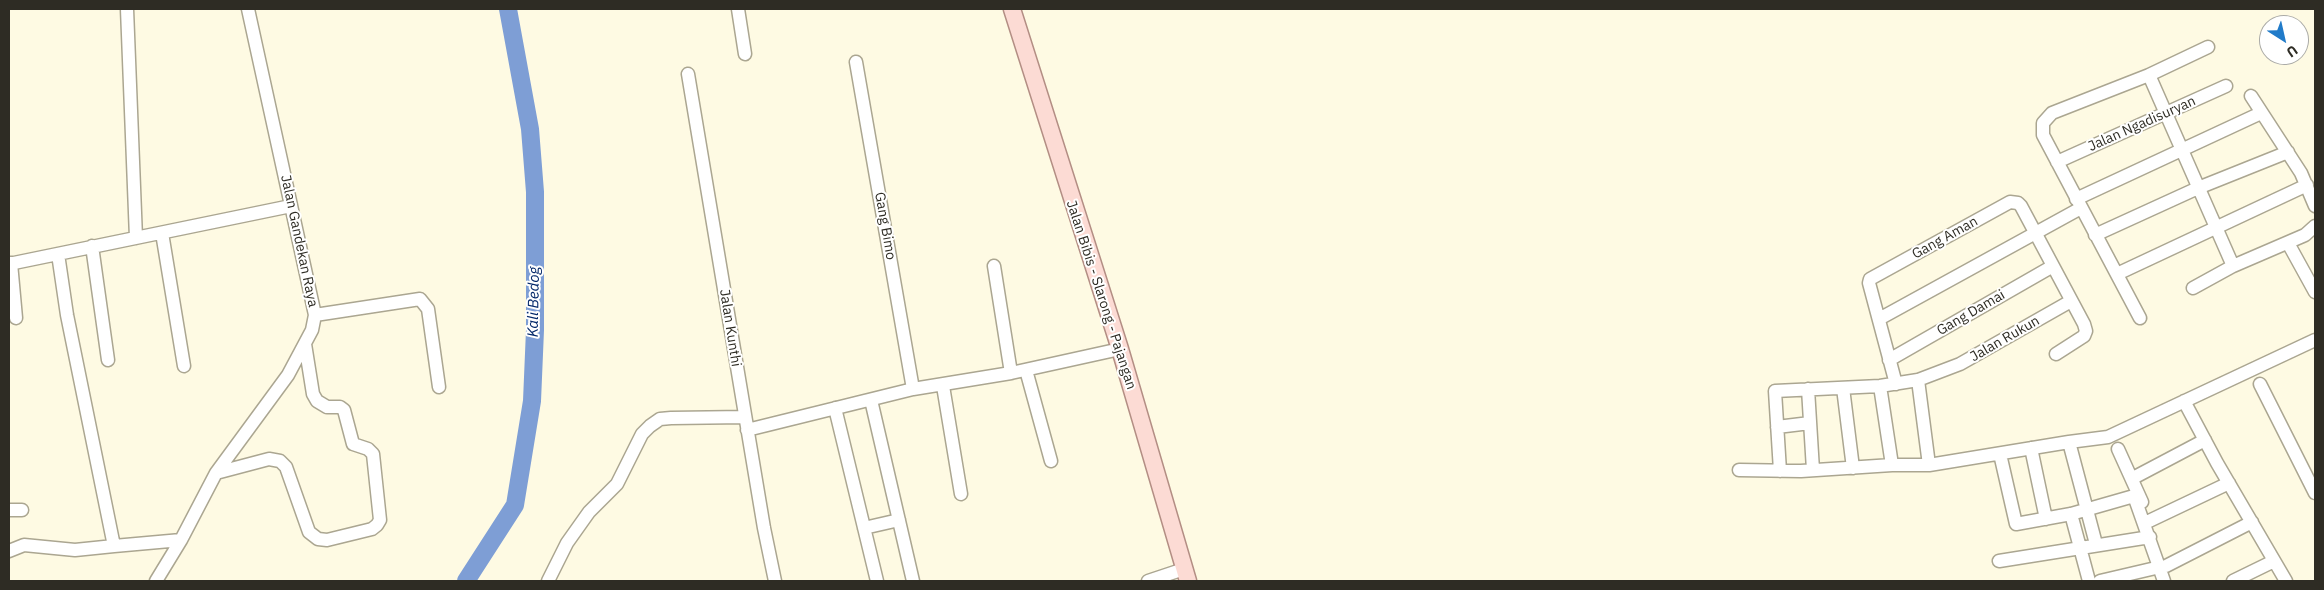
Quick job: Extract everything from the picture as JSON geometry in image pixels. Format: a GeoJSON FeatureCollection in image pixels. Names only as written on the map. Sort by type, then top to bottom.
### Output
{"type":"FeatureCollection","features":[{"type":"Feature","properties":{"kind":"main road","name":"Jalan Bibis - Slarong - Pajangan"},"geometry":{"type":"LineString","coordinates":[[1012,9],[1120,349],[1186,575]]}},
{"type":"Feature","properties":{"kind":"street"},"geometry":{"type":"LineString","coordinates":[[127,9],[136,238]]}},
{"type":"Feature","properties":{"kind":"street","name":"Jalan Gandekan Raya"},"geometry":{"type":"LineString","coordinates":[[156,581],[181,540],[216,474],[288,374],[312,330],[315,315],[248,9]]}},
{"type":"Feature","properties":{"kind":"street"},"geometry":{"type":"LineString","coordinates":[[738,9],[745,54]]}},
{"type":"Feature","properties":{"kind":"street"},"geometry":{"type":"LineString","coordinates":[[2140,318],[2078,203],[2042,129],[2047,117],[2148,75],[2208,47]]}},
{"type":"Feature","properties":{"kind":"street","name":"Gang Bimo"},"geometry":{"type":"LineString","coordinates":[[856,62],[913,389]]}},
{"type":"Feature","properties":{"kind":"street","name":"Jalan Kunthi"},"geometry":{"type":"LineString","coordinates":[[688,74],[764,528],[776,581]]}},
{"type":"Feature","properties":{"kind":"street"},"geometry":{"type":"LineString","coordinates":[[2148,75],[2234,266]]}},
{"type":"Feature","properties":{"kind":"street","name":"Jalan Ngadisuryan"},"geometry":{"type":"LineString","coordinates":[[2057,162],[2226,86]]}},
{"type":"Feature","properties":{"kind":"street"},"geometry":{"type":"LineString","coordinates":[[2251,96],[2288,152],[2307,186],[2315,206]]}},
{"type":"Feature","properties":{"kind":"street"},"geometry":{"type":"LineString","coordinates":[[1896,384],[1878,319],[2035,232],[2078,203],[2261,113]]}},
{"type":"Feature","properties":{"kind":"street"},"geometry":{"type":"LineString","coordinates":[[2095,235],[2198,188],[2288,152]]}},
{"type":"Feature","properties":{"kind":"street"},"geometry":{"type":"LineString","coordinates":[[2117,274],[2307,186]]}},
{"type":"Feature","properties":{"kind":"street","name":"Gang Aman"},"geometry":{"type":"LineString","coordinates":[[1878,319],[1868,283],[1870,279],[2010,202],[2018,203],[2021,206],[2035,232]]}},
{"type":"Feature","properties":{"kind":"street"},"geometry":{"type":"LineString","coordinates":[[16,318],[10,263],[291,206]]}},
{"type":"Feature","properties":{"kind":"street"},"geometry":{"type":"LineString","coordinates":[[2193,288],[2234,266],[2306,236],[2315,226]]}},
{"type":"Feature","properties":{"kind":"street"},"geometry":{"type":"LineString","coordinates":[[2035,232],[2086,331],[2084,336],[2056,354]]}},
{"type":"Feature","properties":{"kind":"street"},"geometry":{"type":"LineString","coordinates":[[162,233],[184,366]]}},
{"type":"Feature","properties":{"kind":"street"},"geometry":{"type":"LineString","coordinates":[[2288,243],[2315,292]]}},
{"type":"Feature","properties":{"kind":"street"},"geometry":{"type":"LineString","coordinates":[[92,246],[108,360]]}},
{"type":"Feature","properties":{"kind":"street"},"geometry":{"type":"LineString","coordinates":[[58,254],[67,315],[114,546]]}},
{"type":"Feature","properties":{"kind":"street"},"geometry":{"type":"LineString","coordinates":[[994,266],[1011,373]]}},
{"type":"Feature","properties":{"kind":"street","name":"Gang Damai"},"geometry":{"type":"LineString","coordinates":[[1889,360],[2053,266]]}},
{"type":"Feature","properties":{"kind":"street"},"geometry":{"type":"LineString","coordinates":[[315,315],[420,299],[428,309],[439,387]]}},
{"type":"Feature","properties":{"kind":"street","name":"Jalan Rukun"},"geometry":{"type":"LineString","coordinates":[[1777,427],[1775,391],[1880,386],[1918,380],[1960,364],[2071,301]]}},
{"type":"Feature","properties":{"kind":"street"},"geometry":{"type":"LineString","coordinates":[[1740,470],[1813,470],[1892,465],[1929,465],[2115,436],[2184,401],[2315,340]]}},
{"type":"Feature","properties":{"kind":"street"},"geometry":{"type":"LineString","coordinates":[[216,474],[269,459],[280,461],[286,467],[309,532],[318,540],[327,540],[363,531],[377,525],[380,520],[373,454],[368,449],[353,444],[344,410],[340,407],[327,407],[316,401],[313,394],[305,344]]}},
{"type":"Feature","properties":{"kind":"street"},"geometry":{"type":"LineString","coordinates":[[548,581],[567,543],[589,512],[617,484],[642,434],[660,420],[671,418],[746,424],[835,408],[913,389],[943,386],[1026,370],[1120,349]]}},
{"type":"Feature","properties":{"kind":"street"},"geometry":{"type":"LineString","coordinates":[[1026,370],[1051,461]]}},
{"type":"Feature","properties":{"kind":"street"},"geometry":{"type":"LineString","coordinates":[[1918,380],[1929,465]]}},
{"type":"Feature","properties":{"kind":"street"},"geometry":{"type":"LineString","coordinates":[[2260,384],[2315,493]]}},
{"type":"Feature","properties":{"kind":"street"},"geometry":{"type":"LineString","coordinates":[[943,386],[962,494]]}},
{"type":"Feature","properties":{"kind":"street"},"geometry":{"type":"LineString","coordinates":[[1880,386],[1892,465]]}},
{"type":"Feature","properties":{"kind":"street"},"geometry":{"type":"LineString","coordinates":[[1843,388],[1853,468]]}},
{"type":"Feature","properties":{"kind":"street"},"geometry":{"type":"LineString","coordinates":[[1808,390],[1813,470]]}},
{"type":"Feature","properties":{"kind":"street"},"geometry":{"type":"LineString","coordinates":[[870,400],[913,581]]}},
{"type":"Feature","properties":{"kind":"street"},"geometry":{"type":"LineString","coordinates":[[2184,401],[2286,581]]}},
{"type":"Feature","properties":{"kind":"street"},"geometry":{"type":"LineString","coordinates":[[835,408],[878,581]]}},
{"type":"Feature","properties":{"kind":"street"},"geometry":{"type":"LineString","coordinates":[[1780,470],[1777,427],[1810,423]]}},
{"type":"Feature","properties":{"kind":"street"},"geometry":{"type":"LineString","coordinates":[[2133,478],[2205,440]]}},
{"type":"Feature","properties":{"kind":"street"},"geometry":{"type":"LineString","coordinates":[[2068,442],[2096,544]]}},
{"type":"Feature","properties":{"kind":"street"},"geometry":{"type":"LineString","coordinates":[[2031,448],[2046,519]]}},
{"type":"Feature","properties":{"kind":"street"},"geometry":{"type":"LineString","coordinates":[[2118,449],[2133,478],[2149,521],[2163,567],[2164,581]]}},
{"type":"Feature","properties":{"kind":"street"},"geometry":{"type":"LineString","coordinates":[[2000,454],[2014,522],[2020,525],[2071,514],[2134,496],[2163,567],[2172,581]]}},
{"type":"Feature","properties":{"kind":"street"},"geometry":{"type":"LineString","coordinates":[[2149,521],[2229,483]]}},
{"type":"Feature","properties":{"kind":"street"},"geometry":{"type":"LineString","coordinates":[[9,510],[22,510]]}},
{"type":"Feature","properties":{"kind":"street"},"geometry":{"type":"LineString","coordinates":[[2071,514],[2089,581]]}},
{"type":"Feature","properties":{"kind":"street"},"geometry":{"type":"LineString","coordinates":[[864,528],[899,520]]}},
{"type":"Feature","properties":{"kind":"street"},"geometry":{"type":"LineString","coordinates":[[2100,581],[2163,567],[2252,522]]}},
{"type":"Feature","properties":{"kind":"street"},"geometry":{"type":"LineString","coordinates":[[1999,561],[2096,544],[2150,537]]}},
{"type":"Feature","properties":{"kind":"street"},"geometry":{"type":"LineString","coordinates":[[9,551],[24,545],[75,550],[181,540]]}},
{"type":"Feature","properties":{"kind":"street"},"geometry":{"type":"LineString","coordinates":[[2233,581],[2274,561]]}},
{"type":"Feature","properties":{"kind":"street"},"geometry":{"type":"LineString","coordinates":[[1148,581],[1186,575]]}},
{"type":"Feature","properties":{"kind":"waterway","name":"Kali Bedog"},"geometry":{"type":"LineString","coordinates":[[466,581],[515,505],[532,401],[535,330],[535,192],[530,129],[508,9]]}}]}
